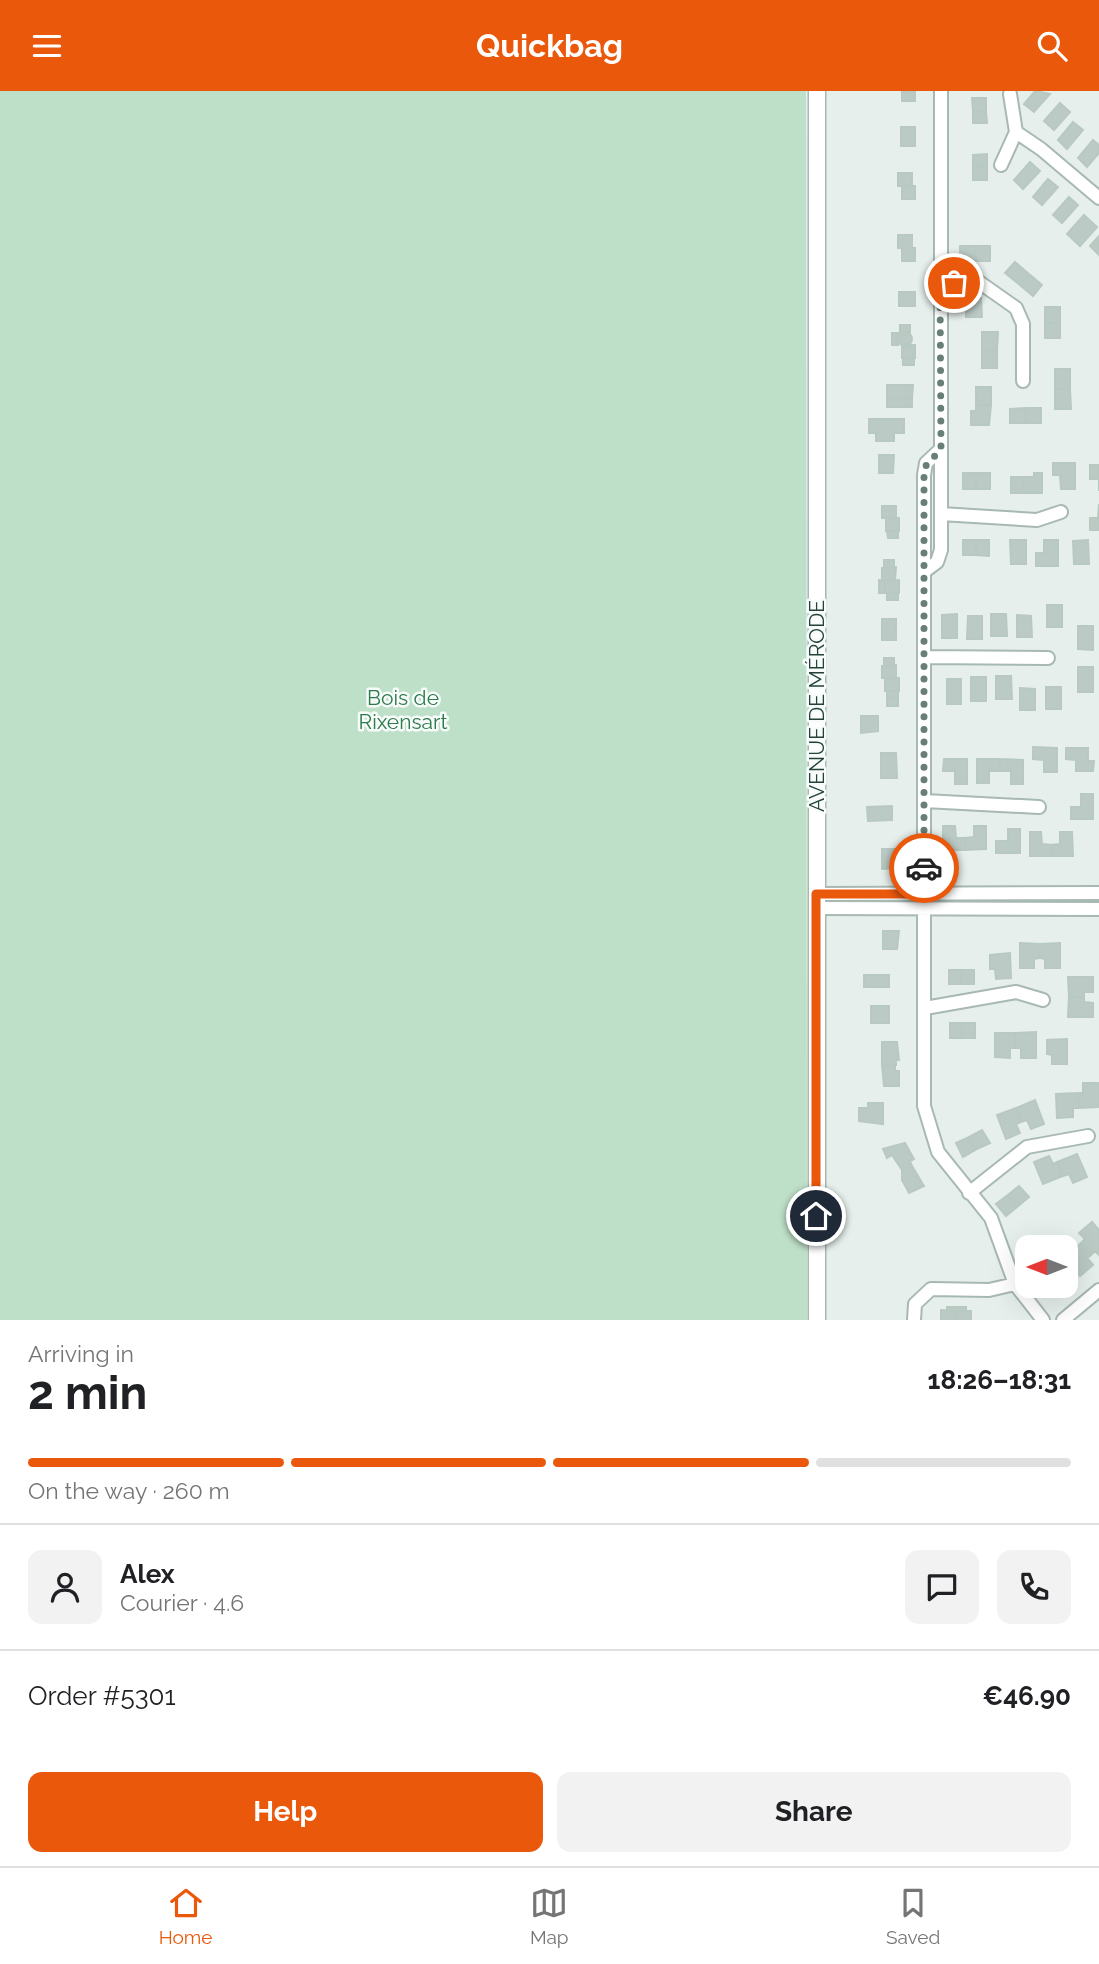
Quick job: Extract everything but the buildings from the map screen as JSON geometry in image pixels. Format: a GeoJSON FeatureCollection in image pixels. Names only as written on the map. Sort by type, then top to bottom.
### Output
{"type":"FeatureCollection","features":[{"type":"Feature","properties":{"kind":"street","name":"AVENUE DE MÉRODE"},"geometry":{"type":"LineString","coordinates":[[817,91],[817,1320]]}},
{"type":"Feature","properties":{"kind":"street"},"geometry":{"type":"LineString","coordinates":[[925,571],[939,557],[941,514],[941,91]]}},
{"type":"Feature","properties":{"kind":"street"},"geometry":{"type":"LineString","coordinates":[[1001,165],[1016,132],[1010,94]]}},
{"type":"Feature","properties":{"kind":"street"},"geometry":{"type":"LineString","coordinates":[[1016,132],[1094,194],[1099,179]]}},
{"type":"Feature","properties":{"kind":"street"},"geometry":{"type":"LineString","coordinates":[[940,284],[979,282],[1016,308],[1023,324],[1023,381]]}},
{"type":"Feature","properties":{"kind":"street"},"geometry":{"type":"LineString","coordinates":[[914,1320],[915,1304],[931,1289],[989,1290],[1015,1284],[996,1227],[938,1152],[927,1125],[923,1094],[924,468],[941,449]]}},
{"type":"Feature","properties":{"kind":"street"},"geometry":{"type":"LineString","coordinates":[[941,514],[1037,520],[1062,512]]}},
{"type":"Feature","properties":{"kind":"street"},"geometry":{"type":"LineString","coordinates":[[925,657],[1048,658]]}},
{"type":"Feature","properties":{"kind":"street"},"geometry":{"type":"LineString","coordinates":[[925,801],[1038,807]]}},
{"type":"Feature","properties":{"kind":"street"},"geometry":{"type":"LineString","coordinates":[[817,901],[924,894],[1099,894]]}},
{"type":"Feature","properties":{"kind":"street"},"geometry":{"type":"LineString","coordinates":[[817,901],[924,908],[1099,909]]}},
{"type":"Feature","properties":{"kind":"street"},"geometry":{"type":"LineString","coordinates":[[925,1008],[1016,992],[1043,1000]]}},
{"type":"Feature","properties":{"kind":"street"},"geometry":{"type":"LineString","coordinates":[[969,1193],[1027,1147],[1088,1136]]}},
{"type":"Feature","properties":{"kind":"street"},"geometry":{"type":"LineString","coordinates":[[1063,1320],[1099,1290]]}},
{"type":"Feature","properties":{"kind":"street"},"geometry":{"type":"LineString","coordinates":[[1027,1299],[1043,1320]]}},
{"type":"Feature","properties":{"kind":"green space","name":"Bois de Rixensart"},"geometry":{"type":"Polygon","coordinates":[[[0,91],[806,91],[807,1320],[0,1320],[0,91]]]}},
{"type":"Feature","properties":{"kind":"way so far"},"geometry":{"type":"LineString","coordinates":[[924,868],[924,468],[941,449],[940,284],[954,283]]}},
{"type":"Feature","properties":{"kind":"route"},"geometry":{"type":"LineString","coordinates":[[816,1216],[816,894],[924,894],[924,868]]}}]}
